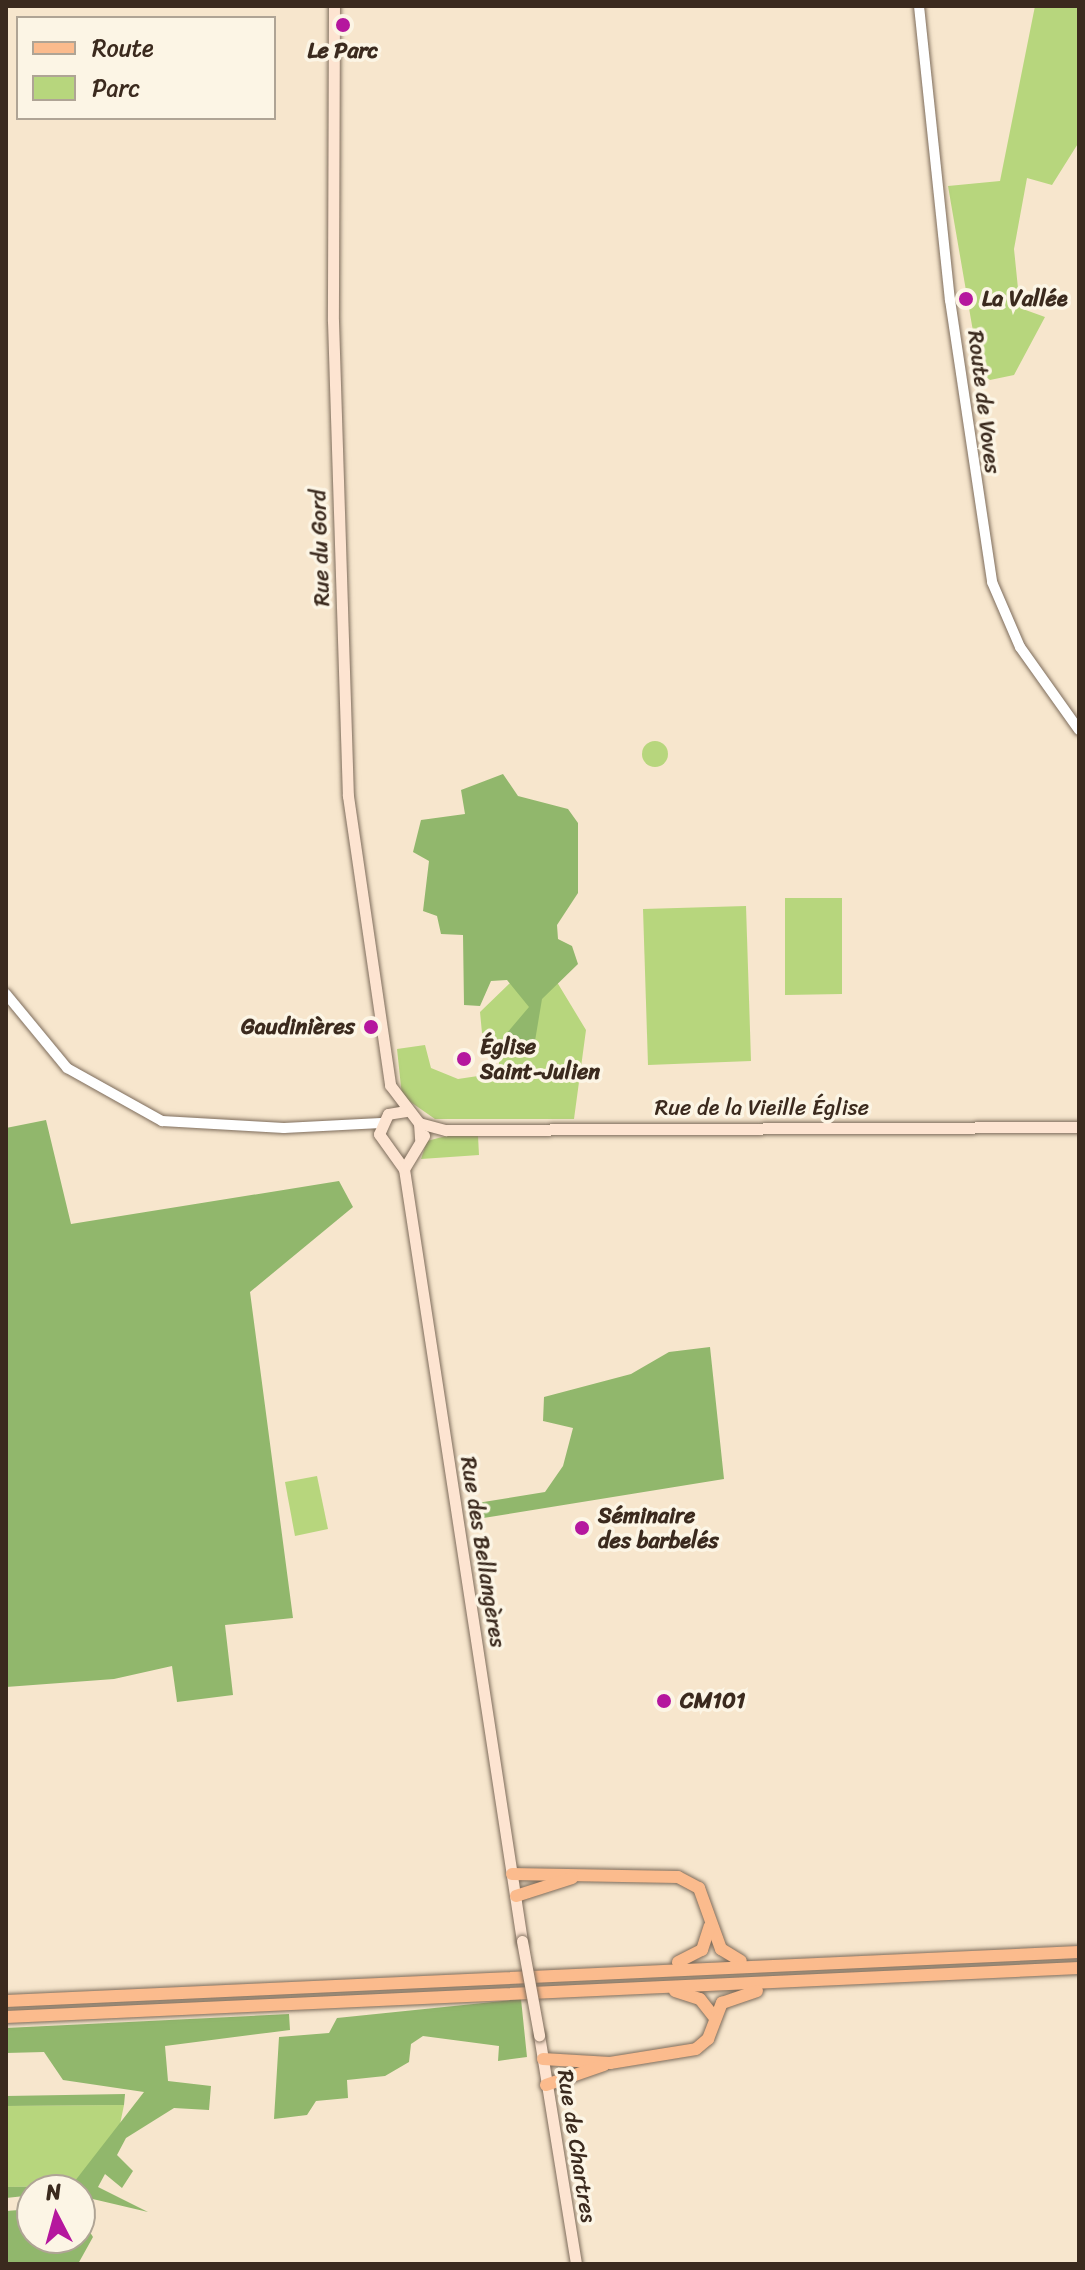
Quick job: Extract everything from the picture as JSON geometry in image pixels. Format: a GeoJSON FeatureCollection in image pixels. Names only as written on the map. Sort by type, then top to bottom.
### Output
{"type":"FeatureCollection","features":[{"type":"Feature","properties":{"kind":"main road","name":"Rue du Gord"},"geometry":{"type":"LineString","coordinates":[[334,6],[333,335],[347,784],[390,1085]]}},
{"type":"Feature","properties":{"kind":"main road"},"geometry":{"type":"LineString","coordinates":[[390,1085],[406,1111],[419,1123],[446,1130]]}},
{"type":"Feature","properties":{"kind":"main road"},"geometry":{"type":"LineString","coordinates":[[390,1085],[380,1139],[393,1151],[404,1169]]}},
{"type":"Feature","properties":{"kind":"main road"},"geometry":{"type":"LineString","coordinates":[[384,1118],[406,1111]]}},
{"type":"Feature","properties":{"kind":"main road"},"geometry":{"type":"LineString","coordinates":[[419,1123],[420,1139]]}},
{"type":"Feature","properties":{"kind":"main road","name":"Rue de la Vieille Église"},"geometry":{"type":"LineString","coordinates":[[446,1130],[1079,1127]]}},
{"type":"Feature","properties":{"kind":"main road"},"geometry":{"type":"LineString","coordinates":[[404,1169],[411,1150],[420,1139],[446,1130]]}},
{"type":"Feature","properties":{"kind":"main road"},"geometry":{"type":"LineString","coordinates":[[393,1151],[411,1150]]}},
{"type":"Feature","properties":{"kind":"main road","name":"Rue des Bellangères"},"geometry":{"type":"LineString","coordinates":[[404,1169],[522,1941]]}},
{"type":"Feature","properties":{"kind":"main road"},"geometry":{"type":"LineString","coordinates":[[512,1874],[678,1877],[704,1896],[710,1926],[729,1958],[756,1965]]}},
{"type":"Feature","properties":{"kind":"main road"},"geometry":{"type":"LineString","coordinates":[[516,1896],[579,1876]]}},
{"type":"Feature","properties":{"kind":"main road"},"geometry":{"type":"LineString","coordinates":[[638,1969],[694,1957],[710,1926]]}},
{"type":"Feature","properties":{"kind":"main road","name":"Rue de Chartres"},"geometry":{"type":"LineString","coordinates":[[522,1941],[576,2264]]}},
{"type":"Feature","properties":{"kind":"main road"},"geometry":{"type":"LineString","coordinates":[[6,2001],[242,1993],[638,1969],[1079,1952]]}},
{"type":"Feature","properties":{"kind":"main road"},"geometry":{"type":"LineString","coordinates":[[6,2017],[1079,1968]]}},
{"type":"Feature","properties":{"kind":"main road"},"geometry":{"type":"LineString","coordinates":[[546,2085],[610,2063],[696,2049],[732,1996],[831,1981]]}},
{"type":"Feature","properties":{"kind":"main road"},"geometry":{"type":"LineString","coordinates":[[664,1988],[700,1999],[715,2018]]}},
{"type":"Feature","properties":{"kind":"main road"},"geometry":{"type":"LineString","coordinates":[[543,2059],[610,2063]]}},
{"type":"Feature","properties":{"kind":"street","name":"Route de Voves"},"geometry":{"type":"LineString","coordinates":[[919,6],[950,300],[992,582],[1020,647],[1079,730]]}},
{"type":"Feature","properties":{"kind":"street"},"geometry":{"type":"LineString","coordinates":[[6,994],[67,1068],[138,1112],[184,1125],[360,1127],[384,1118]]}},
{"type":"Feature","properties":{"kind":"street"},"geometry":{"type":"LineString","coordinates":[[360,1127],[380,1139]]}},
{"type":"Feature","properties":{"kind":"green space"},"geometry":{"type":"Polygon","coordinates":[[[1035,6],[1079,6],[1079,142],[1052,185],[1027,178],[1014,249],[1020,308],[1045,317],[1014,375],[990,380],[980,372],[948,186],[1000,181],[1035,6]]]}},
{"type":"Feature","properties":{"kind":"green space"},"geometry":{"type":"Polygon","coordinates":[[[655,741],[664,745],[668,754],[664,763],[655,767],[646,763],[642,754],[646,745],[655,741]]]}},
{"type":"Feature","properties":{"kind":"green space"},"geometry":{"type":"Polygon","coordinates":[[[503,774],[518,796],[568,809],[578,823],[578,893],[557,925],[558,939],[572,946],[578,964],[542,999],[534,1047],[506,1034],[529,1007],[507,980],[491,981],[480,1006],[464,1005],[463,935],[441,934],[437,916],[423,911],[429,861],[413,852],[421,820],[465,814],[461,790],[503,774]]]}},
{"type":"Feature","properties":{"kind":"green space"},"geometry":{"type":"Polygon","coordinates":[[[785,898],[842,898],[842,994],[785,995],[785,898]]]}},
{"type":"Feature","properties":{"kind":"green space"},"geometry":{"type":"Polygon","coordinates":[[[746,906],[751,1061],[648,1065],[643,909],[746,906]]]}},
{"type":"Feature","properties":{"kind":"green space"},"geometry":{"type":"Polygon","coordinates":[[[540,954],[586,1030],[574,1119],[435,1119],[402,1096],[397,1049],[425,1045],[431,1068],[458,1079],[498,1073],[501,1042],[482,1033],[480,1012],[540,954]]]}},
{"type":"Feature","properties":{"kind":"green space"},"geometry":{"type":"Polygon","coordinates":[[[46,1120],[71,1224],[339,1181],[353,1207],[250,1292],[293,1618],[225,1625],[233,1695],[177,1702],[172,1666],[114,1679],[6,1687],[6,1128],[46,1120]]]}},
{"type":"Feature","properties":{"kind":"green space"},"geometry":{"type":"Polygon","coordinates":[[[446,1136],[478,1136],[479,1155],[421,1159],[427,1141],[446,1136]]]}},
{"type":"Feature","properties":{"kind":"green space"},"geometry":{"type":"Polygon","coordinates":[[[710,1347],[724,1479],[471,1520],[471,1504],[545,1492],[563,1466],[573,1428],[543,1421],[544,1397],[631,1374],[669,1352],[710,1347]]]}},
{"type":"Feature","properties":{"kind":"green space"},"geometry":{"type":"Polygon","coordinates":[[[317,1476],[328,1529],[295,1536],[285,1482],[317,1476]]]}},
{"type":"Feature","properties":{"kind":"green space"},"geometry":{"type":"Polygon","coordinates":[[[521,1999],[527,2057],[498,2061],[499,2046],[423,2036],[411,2044],[409,2062],[385,2076],[347,2080],[348,2098],[316,2101],[307,2115],[274,2119],[279,2037],[329,2033],[337,2018],[521,1999]]]}},
{"type":"Feature","properties":{"kind":"green space"},"geometry":{"type":"Polygon","coordinates":[[[289,2014],[290,2030],[165,2046],[168,2081],[211,2086],[209,2110],[174,2108],[126,2138],[117,2155],[133,2171],[122,2188],[105,2174],[98,2187],[148,2212],[96,2200],[96,2174],[80,2174],[144,2092],[63,2080],[44,2052],[6,2053],[6,2028],[289,2014]]]}},
{"type":"Feature","properties":{"kind":"green space"},"geometry":{"type":"Polygon","coordinates":[[[125,2094],[124,2105],[6,2106],[6,2096],[125,2094]]]}},
{"type":"Feature","properties":{"kind":"green space"},"geometry":{"type":"Polygon","coordinates":[[[124,2105],[119,2129],[81,2174],[16,2174],[16,2187],[6,2187],[6,2106],[124,2105]]]}},
{"type":"Feature","properties":{"kind":"green space"},"geometry":{"type":"Polygon","coordinates":[[[6,2187],[16,2187],[16,2197],[6,2198],[6,2187]]]}},
{"type":"Feature","properties":{"kind":"green space"},"geometry":{"type":"Polygon","coordinates":[[[16,2210],[16,2254],[84,2254],[78,2264],[6,2264],[6,2211],[16,2210]]]}},
{"type":"Feature","properties":{"kind":"place","name":"Le Parc"},"geometry":{"type":"Point","coordinates":[343,25]}},
{"type":"Feature","properties":{"kind":"place","name":"La Vallée"},"geometry":{"type":"Point","coordinates":[966,299]}},
{"type":"Feature","properties":{"kind":"place","name":"Gaudinières"},"geometry":{"type":"Point","coordinates":[371,1027]}},
{"type":"Feature","properties":{"kind":"place","name":"Église Saint-Julien"},"geometry":{"type":"Point","coordinates":[464,1059]}},
{"type":"Feature","properties":{"kind":"place","name":"Séminaire des barbelés"},"geometry":{"type":"Point","coordinates":[582,1528]}},
{"type":"Feature","properties":{"kind":"place","name":"CM101"},"geometry":{"type":"Point","coordinates":[664,1701]}}]}
